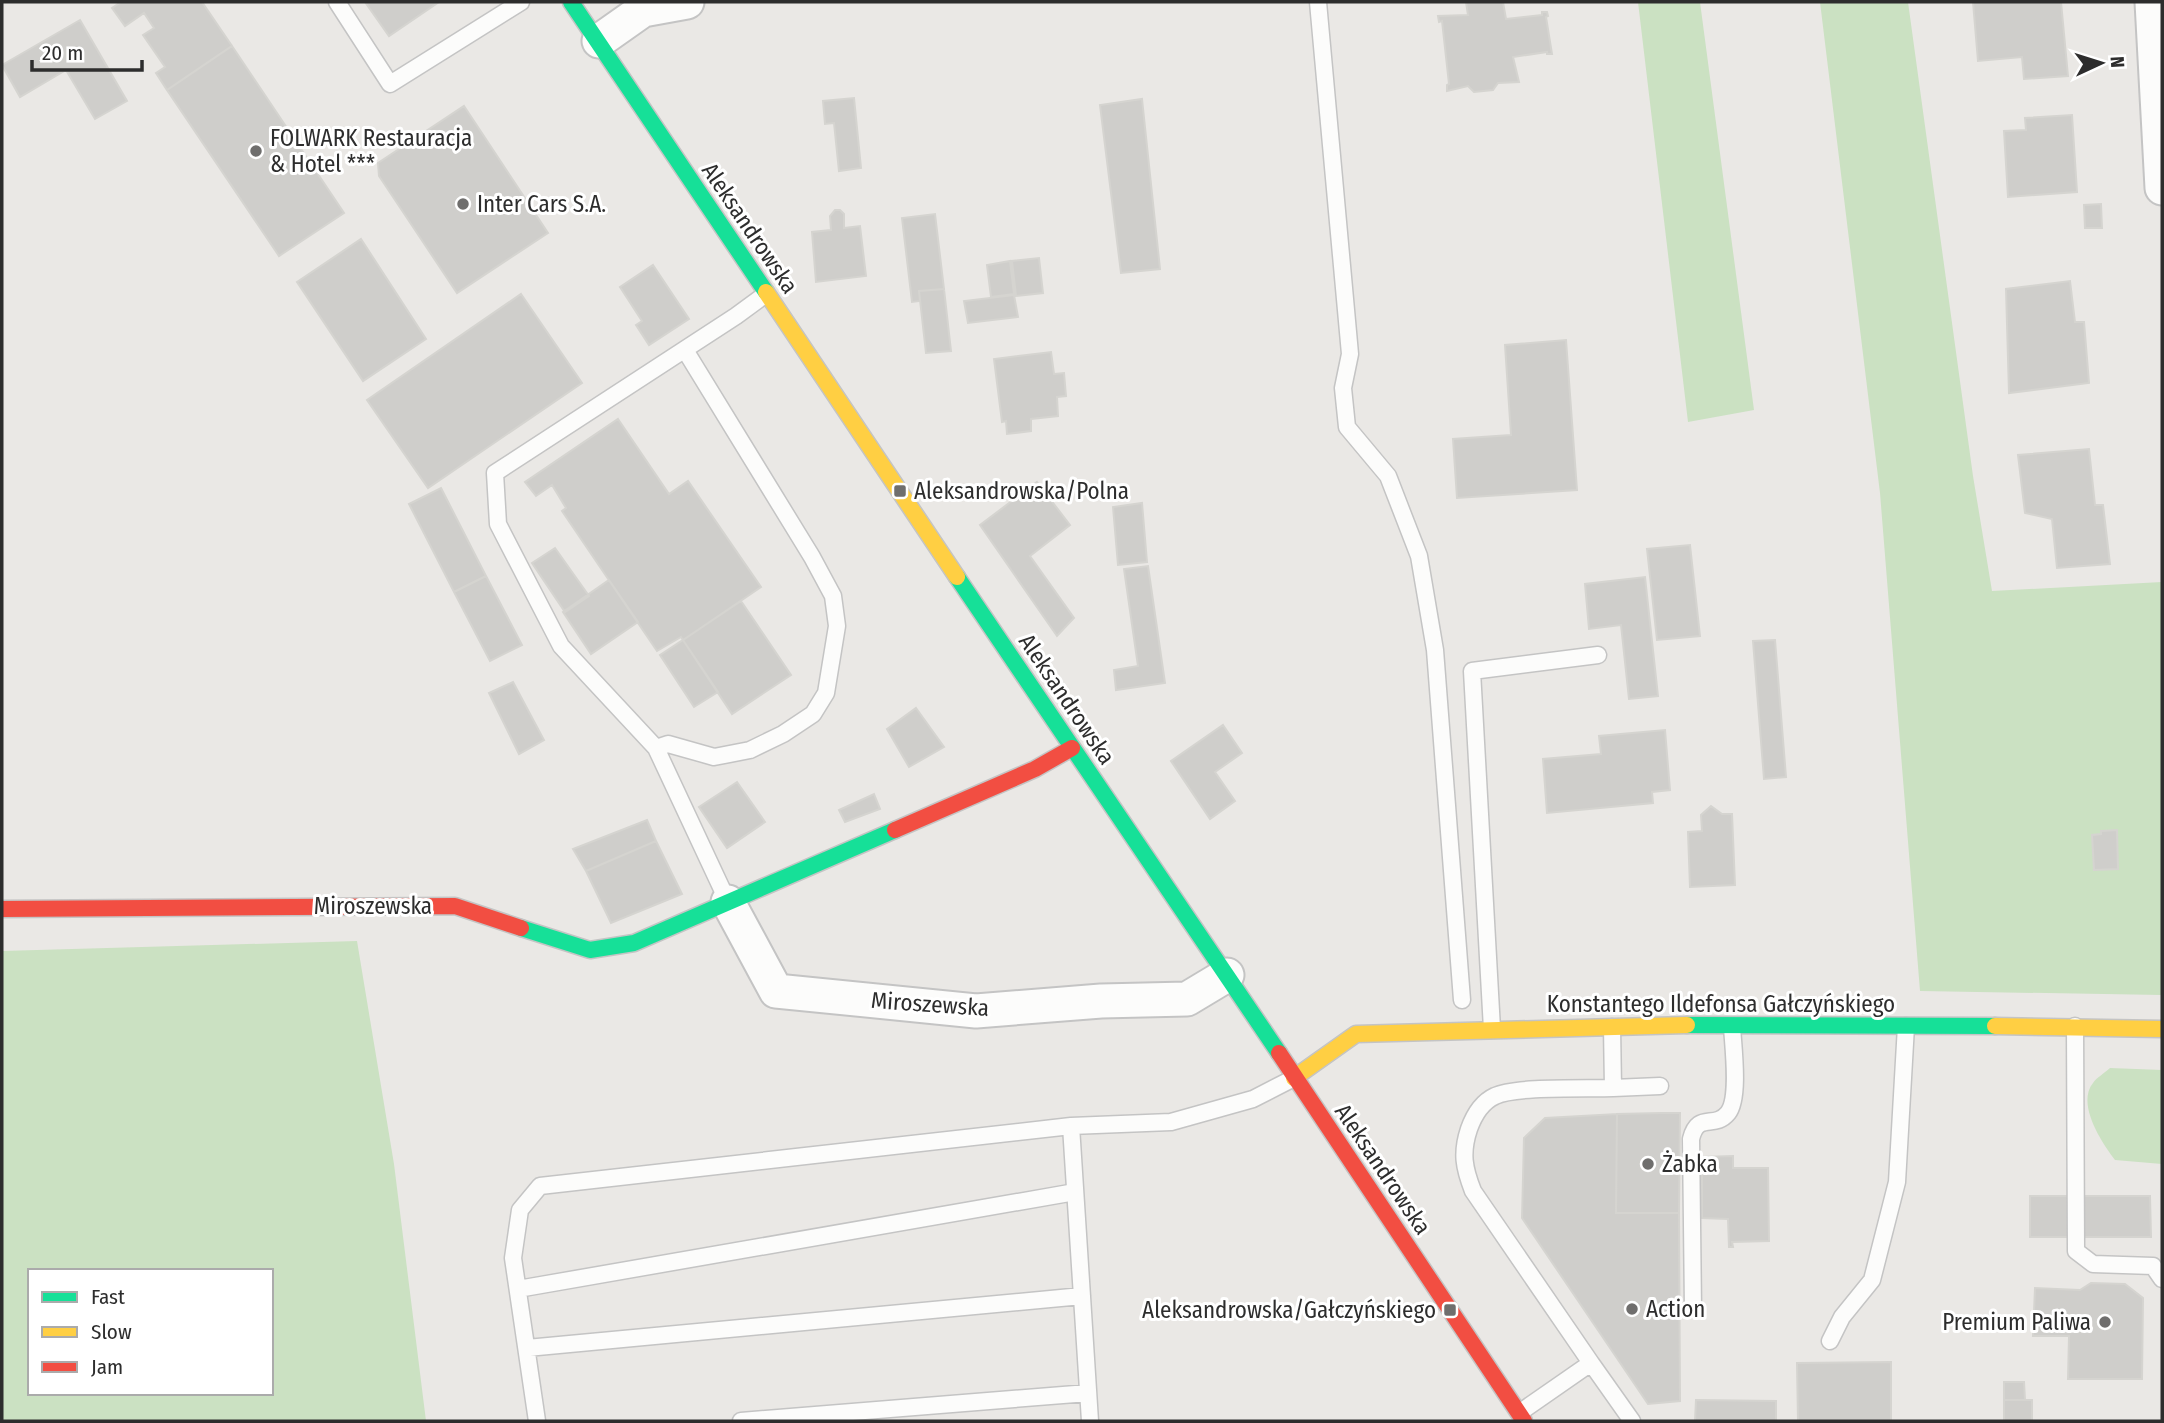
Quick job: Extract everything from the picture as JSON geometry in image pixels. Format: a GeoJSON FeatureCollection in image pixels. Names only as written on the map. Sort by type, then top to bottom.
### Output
{"type":"FeatureCollection","features":[{"type":"Feature","properties":{"kind":"street","name":"Aleksandrowska"},"geometry":{"type":"LineString","coordinates":[[571,2],[1522,1417]]}},
{"type":"Feature","properties":{"kind":"street"},"geometry":{"type":"LineString","coordinates":[[599,41],[643,10],[687,2]]}},
{"type":"Feature","properties":{"kind":"street"},"geometry":{"type":"LineString","coordinates":[[2152,2],[2162,188]]}},
{"type":"Feature","properties":{"kind":"street","name":"Miroszewska"},"geometry":{"type":"LineString","coordinates":[[2,909],[455,906],[590,950],[634,943],[1035,769],[1072,748]]}},
{"type":"Feature","properties":{"kind":"street","name":"Miroszewska"},"geometry":{"type":"LineString","coordinates":[[728,902],[776,991],[976,1011],[1101,1001],[1187,999],[1227,975]]}},
{"type":"Feature","properties":{"kind":"street","name":"Konstantego Ildefonsa Gałczyńskiego"},"geometry":{"type":"LineString","coordinates":[[1294,1078],[1356,1034],[1492,1029],[1732,1026],[2075,1026],[2162,1029]]}},
{"type":"Feature","properties":{"kind":"lane"},"geometry":{"type":"LineString","coordinates":[[337,2],[390,84],[520,2]]}},
{"type":"Feature","properties":{"kind":"lane"},"geometry":{"type":"LineString","coordinates":[[1318,2],[1350,354],[1343,388],[1347,427],[1388,476],[1419,556],[1435,650],[1462,1000]]}},
{"type":"Feature","properties":{"kind":"lane"},"geometry":{"type":"LineString","coordinates":[[728,902],[656,748],[561,646],[498,524],[495,473],[766,294]]}},
{"type":"Feature","properties":{"kind":"lane"},"geometry":{"type":"LineString","coordinates":[[656,748],[668,744],[714,757],[750,750],[783,734],[813,714],[826,693],[837,626],[834,596],[685,349]]}},
{"type":"Feature","properties":{"kind":"lane"},"geometry":{"type":"LineString","coordinates":[[1492,1029],[1472,671],[1598,655]]}},
{"type":"Feature","properties":{"kind":"lane"},"geometry":{"type":"LineString","coordinates":[[1693,1309],[1691,1139],[1694,1128],[1701,1122],[1721,1120],[1729,1112],[1733,1100],[1732,1026]]}},
{"type":"Feature","properties":{"kind":"lane"},"geometry":{"type":"LineString","coordinates":[[1830,1341],[1842,1317],[1871,1280],[1897,1182],[1906,1026]]}},
{"type":"Feature","properties":{"kind":"lane"},"geometry":{"type":"LineString","coordinates":[[2075,1026],[2077,1251],[2093,1264],[2153,1266],[2162,1279]]}},
{"type":"Feature","properties":{"kind":"lane"},"geometry":{"type":"LineString","coordinates":[[1612,1027],[1613,1088]]}},
{"type":"Feature","properties":{"kind":"lane"},"geometry":{"type":"LineString","coordinates":[[537,1421],[513,1258],[520,1210],[540,1186],[1071,1126],[1171,1122],[1253,1099],[1294,1078]]}},
{"type":"Feature","properties":{"kind":"lane"},"geometry":{"type":"LineString","coordinates":[[1632,1421],[1473,1191],[1464,1165],[1465,1139],[1475,1113],[1494,1096],[1511,1091],[1660,1086]]}},
{"type":"Feature","properties":{"kind":"lane"},"geometry":{"type":"LineString","coordinates":[[1071,1126],[1090,1421]]}},
{"type":"Feature","properties":{"kind":"lane"},"geometry":{"type":"LineString","coordinates":[[518,1289],[1075,1192]]}},
{"type":"Feature","properties":{"kind":"lane"},"geometry":{"type":"LineString","coordinates":[[527,1348],[1082,1296]]}},
{"type":"Feature","properties":{"kind":"lane"},"geometry":{"type":"LineString","coordinates":[[1522,1417],[1591,1363]]}},
{"type":"Feature","properties":{"kind":"lane"},"geometry":{"type":"LineString","coordinates":[[741,1421],[1088,1393]]}},
{"type":"Feature","properties":{"kind":"green space"},"geometry":{"type":"Polygon","coordinates":[[[1638,2],[1700,2],[1754,410],[1688,422],[1638,2]]]}},
{"type":"Feature","properties":{"kind":"green space"},"geometry":{"type":"Polygon","coordinates":[[[1820,2],[1908,2],[1973,476],[1992,591],[2162,582],[2162,995],[1920,991],[1880,493],[1820,2]]]}},
{"type":"Feature","properties":{"kind":"green space"},"geometry":{"type":"Polygon","coordinates":[[[357,941],[394,1164],[426,1421],[2,1421],[2,951],[357,941]]]}},
{"type":"Feature","properties":{"kind":"green space"},"geometry":{"type":"Polygon","coordinates":[[[2110,1068],[2162,1070],[2162,1164],[2115,1160],[2098,1134],[2087,1102],[2095,1081],[2110,1068]]]}},
{"type":"Feature","properties":{"kind":"building"},"geometry":{"type":"Polygon","coordinates":[[[121,2],[202,2],[232,46],[167,90],[156,73],[165,67],[143,35],[154,28],[144,13],[125,26],[112,8],[121,2]]]}},
{"type":"Feature","properties":{"kind":"building"},"geometry":{"type":"Polygon","coordinates":[[[365,2],[439,2],[389,36],[365,2]]]}},
{"type":"Feature","properties":{"kind":"building"},"geometry":{"type":"Polygon","coordinates":[[[1466,2],[1503,2],[1506,19],[1542,15],[1542,12],[1547,12],[1552,54],[1547,52],[1513,57],[1519,82],[1498,83],[1493,90],[1474,92],[1468,86],[1447,91],[1449,84],[1442,21],[1439,22],[1438,16],[1468,15],[1466,2]]]}},
{"type":"Feature","properties":{"kind":"building"},"geometry":{"type":"Polygon","coordinates":[[[1973,2],[2061,2],[2068,76],[2024,79],[2022,57],[1978,61],[1973,2]]]}},
{"type":"Feature","properties":{"kind":"building"},"geometry":{"type":"Polygon","coordinates":[[[80,20],[127,101],[95,119],[66,70],[20,97],[2,65],[80,20]]]}},
{"type":"Feature","properties":{"kind":"building","name":"FOLWARK Restauracja & Hotel ***"},"geometry":{"type":"Polygon","coordinates":[[[232,46],[344,213],[279,256],[167,90],[232,46]]]}},
{"type":"Feature","properties":{"kind":"building"},"geometry":{"type":"Polygon","coordinates":[[[854,98],[861,168],[839,171],[834,123],[825,124],[823,101],[854,98]]]}},
{"type":"Feature","properties":{"kind":"building"},"geometry":{"type":"Polygon","coordinates":[[[1142,99],[1160,269],[1121,273],[1100,105],[1142,99]]]}},
{"type":"Feature","properties":{"kind":"building","name":"Inter Cars S.A."},"geometry":{"type":"Polygon","coordinates":[[[464,106],[548,233],[457,293],[379,176],[378,163],[464,106]]]}},
{"type":"Feature","properties":{"kind":"building"},"geometry":{"type":"Polygon","coordinates":[[[2072,115],[2077,192],[2008,197],[2004,131],[2026,130],[2025,118],[2072,115]]]}},
{"type":"Feature","properties":{"kind":"building"},"geometry":{"type":"Polygon","coordinates":[[[2101,204],[2102,228],[2085,228],[2084,205],[2101,204]]]}},
{"type":"Feature","properties":{"kind":"building"},"geometry":{"type":"Polygon","coordinates":[[[835,210],[844,214],[844,228],[860,226],[866,276],[816,282],[812,232],[831,230],[830,216],[835,210]]]}},
{"type":"Feature","properties":{"kind":"building"},"geometry":{"type":"Polygon","coordinates":[[[935,214],[944,289],[919,291],[920,301],[912,302],[902,218],[935,214]]]}},
{"type":"Feature","properties":{"kind":"building"},"geometry":{"type":"Polygon","coordinates":[[[361,239],[426,339],[363,381],[297,282],[361,239]]]}},
{"type":"Feature","properties":{"kind":"building"},"geometry":{"type":"Polygon","coordinates":[[[1039,258],[1043,293],[1016,296],[1012,261],[1039,258]]]}},
{"type":"Feature","properties":{"kind":"building"},"geometry":{"type":"Polygon","coordinates":[[[1010,261],[1014,294],[991,297],[987,265],[1010,261]]]}},
{"type":"Feature","properties":{"kind":"building"},"geometry":{"type":"Polygon","coordinates":[[[653,265],[689,319],[649,345],[636,325],[642,321],[620,287],[653,265]]]}},
{"type":"Feature","properties":{"kind":"building"},"geometry":{"type":"Polygon","coordinates":[[[2070,281],[2075,322],[2084,322],[2089,383],[2009,393],[2006,289],[2070,281]]]}},
{"type":"Feature","properties":{"kind":"building"},"geometry":{"type":"Polygon","coordinates":[[[944,289],[951,351],[926,353],[919,291],[944,289]]]}},
{"type":"Feature","properties":{"kind":"building"},"geometry":{"type":"Polygon","coordinates":[[[521,294],[582,383],[428,488],[367,400],[521,294]]]}},
{"type":"Feature","properties":{"kind":"building"},"geometry":{"type":"Polygon","coordinates":[[[1014,295],[1018,317],[968,323],[964,301],[1014,295]]]}},
{"type":"Feature","properties":{"kind":"building"},"geometry":{"type":"Polygon","coordinates":[[[1566,340],[1577,490],[1457,498],[1453,439],[1511,435],[1505,345],[1566,340]]]}},
{"type":"Feature","properties":{"kind":"building"},"geometry":{"type":"Polygon","coordinates":[[[1051,352],[1054,374],[1064,373],[1066,396],[1057,397],[1058,416],[1031,419],[1031,431],[1007,434],[1006,421],[1002,422],[994,359],[1051,352]]]}},
{"type":"Feature","properties":{"kind":"building"},"geometry":{"type":"Polygon","coordinates":[[[618,419],[669,494],[688,481],[761,587],[683,640],[681,637],[657,651],[562,511],[566,508],[552,485],[536,496],[525,482],[618,419]]]}},
{"type":"Feature","properties":{"kind":"building"},"geometry":{"type":"Polygon","coordinates":[[[2089,449],[2095,505],[2103,505],[2110,564],[2057,568],[2052,519],[2025,513],[2018,455],[2089,449]]]}},
{"type":"Feature","properties":{"kind":"building"},"geometry":{"type":"Polygon","coordinates":[[[1037,482],[1070,525],[1030,556],[1074,618],[1057,636],[980,525],[1037,482]]]}},
{"type":"Feature","properties":{"kind":"building"},"geometry":{"type":"Polygon","coordinates":[[[441,488],[486,576],[454,592],[409,504],[441,488]]]}},
{"type":"Feature","properties":{"kind":"building"},"geometry":{"type":"Polygon","coordinates":[[[1142,503],[1147,562],[1118,565],[1113,507],[1142,503]]]}},
{"type":"Feature","properties":{"kind":"building"},"geometry":{"type":"Polygon","coordinates":[[[1690,545],[1700,636],[1657,640],[1647,549],[1690,545]]]}},
{"type":"Feature","properties":{"kind":"building"},"geometry":{"type":"Polygon","coordinates":[[[555,548],[589,596],[565,612],[532,563],[555,548]]]}},
{"type":"Feature","properties":{"kind":"building"},"geometry":{"type":"Polygon","coordinates":[[[1148,566],[1165,683],[1116,690],[1114,670],[1138,666],[1124,569],[1148,566]]]}},
{"type":"Feature","properties":{"kind":"building"},"geometry":{"type":"Polygon","coordinates":[[[486,576],[522,645],[490,661],[454,592],[486,576]]]}},
{"type":"Feature","properties":{"kind":"building"},"geometry":{"type":"Polygon","coordinates":[[[1645,577],[1658,696],[1629,699],[1621,625],[1589,629],[1585,584],[1645,577]]]}},
{"type":"Feature","properties":{"kind":"building"},"geometry":{"type":"Polygon","coordinates":[[[609,580],[638,622],[591,654],[563,612],[609,580]]]}},
{"type":"Feature","properties":{"kind":"building"},"geometry":{"type":"Polygon","coordinates":[[[741,601],[791,675],[732,714],[683,640],[741,601]]]}},
{"type":"Feature","properties":{"kind":"building"},"geometry":{"type":"Polygon","coordinates":[[[683,640],[718,692],[694,707],[660,655],[683,640]]]}},
{"type":"Feature","properties":{"kind":"building"},"geometry":{"type":"Polygon","coordinates":[[[1775,640],[1786,777],[1764,779],[1753,641],[1775,640]]]}},
{"type":"Feature","properties":{"kind":"building"},"geometry":{"type":"Polygon","coordinates":[[[513,682],[544,740],[519,754],[489,693],[513,682]]]}},
{"type":"Feature","properties":{"kind":"building"},"geometry":{"type":"Polygon","coordinates":[[[916,708],[944,747],[909,767],[887,729],[916,708]]]}},
{"type":"Feature","properties":{"kind":"building"},"geometry":{"type":"Polygon","coordinates":[[[1223,725],[1242,753],[1215,772],[1235,801],[1210,819],[1171,761],[1223,725]]]}},
{"type":"Feature","properties":{"kind":"building"},"geometry":{"type":"Polygon","coordinates":[[[1665,730],[1670,790],[1652,792],[1653,803],[1547,813],[1543,759],[1601,754],[1599,736],[1665,730]]]}},
{"type":"Feature","properties":{"kind":"building"},"geometry":{"type":"Polygon","coordinates":[[[737,782],[765,822],[727,848],[699,807],[737,782]]]}},
{"type":"Feature","properties":{"kind":"building"},"geometry":{"type":"Polygon","coordinates":[[[874,794],[880,809],[845,822],[839,810],[874,794]]]}},
{"type":"Feature","properties":{"kind":"building"},"geometry":{"type":"Polygon","coordinates":[[[1711,806],[1722,814],[1732,814],[1735,885],[1690,887],[1688,832],[1702,831],[1701,815],[1711,806]]]}},
{"type":"Feature","properties":{"kind":"building"},"geometry":{"type":"Polygon","coordinates":[[[647,820],[656,841],[586,871],[573,849],[647,820]]]}},
{"type":"Feature","properties":{"kind":"building"},"geometry":{"type":"Polygon","coordinates":[[[2117,830],[2118,869],[2094,870],[2092,835],[2101,834],[2101,831],[2117,830]]]}},
{"type":"Feature","properties":{"kind":"building"},"geometry":{"type":"Polygon","coordinates":[[[656,841],[682,894],[611,923],[586,871],[656,841]]]}},
{"type":"Feature","properties":{"kind":"building","name":"Żabka"},"geometry":{"type":"Polygon","coordinates":[[[1680,1113],[1679,1213],[1616,1213],[1617,1114],[1680,1113]]]}},
{"type":"Feature","properties":{"kind":"building","name":"Action"},"geometry":{"type":"Polygon","coordinates":[[[1617,1114],[1616,1213],[1679,1213],[1680,1401],[1648,1404],[1522,1218],[1524,1138],[1545,1118],[1617,1114]]]}},
{"type":"Feature","properties":{"kind":"building"},"geometry":{"type":"Polygon","coordinates":[[[1733,1156],[1733,1168],[1768,1168],[1769,1241],[1732,1242],[1733,1247],[1729,1247],[1728,1219],[1702,1218],[1702,1157],[1733,1156]]]}},
{"type":"Feature","properties":{"kind":"building"},"geometry":{"type":"Polygon","coordinates":[[[2030,1196],[2150,1196],[2151,1237],[2030,1237],[2030,1196]]]}},
{"type":"Feature","properties":{"kind":"building"},"geometry":{"type":"Polygon","coordinates":[[[2091,1283],[2125,1284],[2143,1298],[2142,1379],[2068,1379],[2069,1336],[2033,1336],[2035,1288],[2080,1290],[2091,1283]]]}},
{"type":"Feature","properties":{"kind":"building"},"geometry":{"type":"Polygon","coordinates":[[[1891,1362],[1891,1421],[1798,1421],[1797,1363],[1891,1362]]]}},
{"type":"Feature","properties":{"kind":"building"},"geometry":{"type":"Polygon","coordinates":[[[2004,1382],[2024,1382],[2025,1400],[2004,1400],[2004,1382]]]}},
{"type":"Feature","properties":{"kind":"building"},"geometry":{"type":"Polygon","coordinates":[[[1696,1400],[1776,1401],[1776,1421],[1695,1421],[1696,1400]]]}},
{"type":"Feature","properties":{"kind":"building"},"geometry":{"type":"Polygon","coordinates":[[[2004,1400],[2032,1400],[2032,1421],[2004,1421],[2004,1400]]]}},
{"type":"Feature","properties":{"kind":"traffic: fast"},"geometry":{"type":"LineString","coordinates":[[571,2],[766,292]]}},
{"type":"Feature","properties":{"kind":"traffic: fast"},"geometry":{"type":"LineString","coordinates":[[957,577],[1279,1053]]}},
{"type":"Feature","properties":{"kind":"traffic: fast"},"geometry":{"type":"LineString","coordinates":[[521,928],[590,950],[634,943],[895,830]]}},
{"type":"Feature","properties":{"kind":"traffic: fast"},"geometry":{"type":"LineString","coordinates":[[1687,1025],[1995,1026]]}},
{"type":"Feature","properties":{"kind":"traffic: slow"},"geometry":{"type":"LineString","coordinates":[[766,292],[957,577]]}},
{"type":"Feature","properties":{"kind":"traffic: slow"},"geometry":{"type":"LineString","coordinates":[[1294,1078],[1356,1034],[1687,1025]]}},
{"type":"Feature","properties":{"kind":"traffic: slow"},"geometry":{"type":"LineString","coordinates":[[1995,1026],[2162,1029]]}},
{"type":"Feature","properties":{"kind":"traffic: jam"},"geometry":{"type":"LineString","coordinates":[[895,830],[1035,769],[1072,748]]}},
{"type":"Feature","properties":{"kind":"traffic: jam"},"geometry":{"type":"LineString","coordinates":[[2,909],[455,906],[521,928]]}},
{"type":"Feature","properties":{"kind":"traffic: jam"},"geometry":{"type":"LineString","coordinates":[[1279,1053],[1524,1421]]}},
{"type":"Feature","properties":{"kind":"place","name":"FOLWARK Restauracja & Hotel ***"},"geometry":{"type":"Point","coordinates":[256,151]}},
{"type":"Feature","properties":{"kind":"place","name":"Inter Cars S.A."},"geometry":{"type":"Point","coordinates":[463,204]}},
{"type":"Feature","properties":{"kind":"place","name":"Aleksandrowska/Polna"},"geometry":{"type":"Point","coordinates":[900,491]}},
{"type":"Feature","properties":{"kind":"place","name":"Żabka"},"geometry":{"type":"Point","coordinates":[1648,1164]}},
{"type":"Feature","properties":{"kind":"place","name":"Action"},"geometry":{"type":"Point","coordinates":[1632,1309]}},
{"type":"Feature","properties":{"kind":"place","name":"Aleksandrowska/Gałczyńskiego"},"geometry":{"type":"Point","coordinates":[1450,1310]}},
{"type":"Feature","properties":{"kind":"place","name":"Premium Paliwa"},"geometry":{"type":"Point","coordinates":[2105,1322]}}]}
